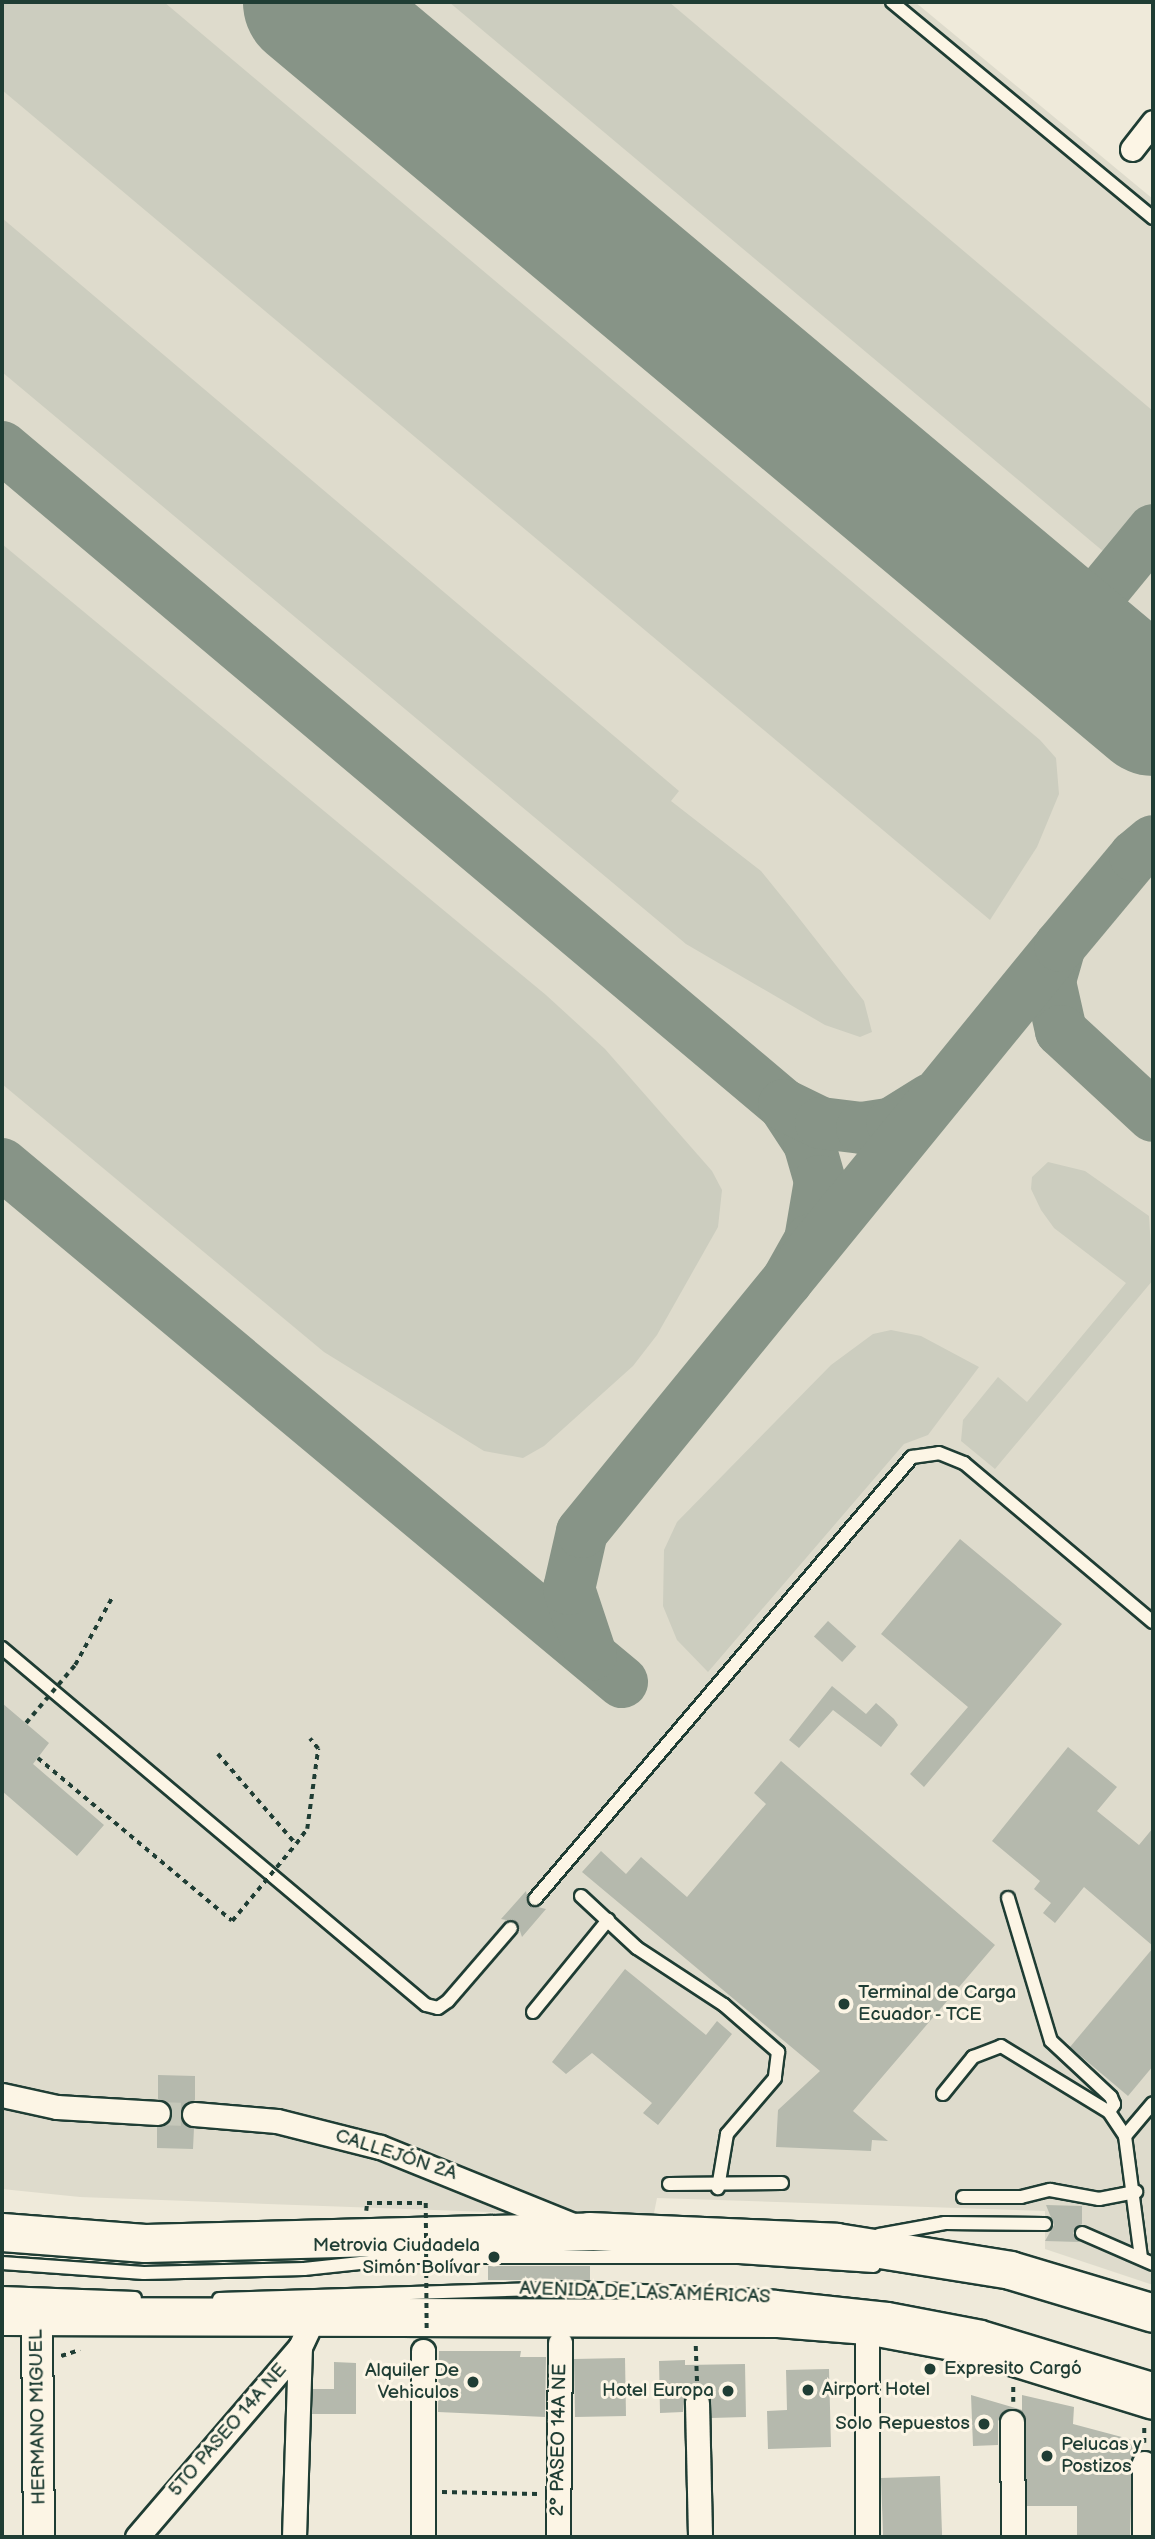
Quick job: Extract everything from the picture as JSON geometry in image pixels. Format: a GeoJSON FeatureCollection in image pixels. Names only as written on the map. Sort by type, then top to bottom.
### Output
{"type":"FeatureCollection","features":[{"type":"Feature","properties":{"kind":"main road"},"geometry":{"type":"LineString","coordinates":[[2,2232],[206,2244],[589,2231],[836,2242],[1010,2270],[1153,2314]]}},
{"type":"Feature","properties":{"kind":"main road","name":"AVENIDA DE LAS AMÉRICAS"},"geometry":{"type":"LineString","coordinates":[[25,2310],[306,2333],[695,2315],[867,2325],[1014,2354],[1150,2391]]}},
{"type":"Feature","properties":{"kind":"street"},"geometry":{"type":"LineString","coordinates":[[1132,149],[1153,122]]}},
{"type":"Feature","properties":{"kind":"street"},"geometry":{"type":"LineString","coordinates":[[2,2095],[57,2107],[158,2113]]}},
{"type":"Feature","properties":{"kind":"street","name":"CALLEJÓN 2A"},"geometry":{"type":"LineString","coordinates":[[194,2113],[277,2121],[380,2147],[589,2231]]}},
{"type":"Feature","properties":{"kind":"street","name":"HERMANO MIGUEL"},"geometry":{"type":"LineString","coordinates":[[25,2310],[39,2537]]}},
{"type":"Feature","properties":{"kind":"street"},"geometry":{"type":"LineString","coordinates":[[867,2325],[867,2537]]}},
{"type":"Feature","properties":{"kind":"street"},"geometry":{"type":"LineString","coordinates":[[295,2537],[306,2333]]}},
{"type":"Feature","properties":{"kind":"street","name":"5TO PASEO 14A NE"},"geometry":{"type":"LineString","coordinates":[[136,2537],[306,2333]]}},
{"type":"Feature","properties":{"kind":"street"},"geometry":{"type":"LineString","coordinates":[[423,2537],[425,2341]]}},
{"type":"Feature","properties":{"kind":"street","name":"2° PASEO 14A NE"},"geometry":{"type":"LineString","coordinates":[[558,2537],[560,2343]]}},
{"type":"Feature","properties":{"kind":"street"},"geometry":{"type":"LineString","coordinates":[[697,2403],[700,2537]]}},
{"type":"Feature","properties":{"kind":"street"},"geometry":{"type":"LineString","coordinates":[[1012,2422],[1013,2537]]}},
{"type":"Feature","properties":{"kind":"street"},"geometry":{"type":"LineString","coordinates":[[1143,2463],[1144,2537]]}},
{"type":"Feature","properties":{"kind":"street"},"geometry":{"type":"LineString","coordinates":[[160,2537],[161,2508]]}},
{"type":"Feature","properties":{"kind":"lane"},"geometry":{"type":"LineString","coordinates":[[892,2],[1153,218]]}},
{"type":"Feature","properties":{"kind":"lane"},"geometry":{"type":"LineString","coordinates":[[535,1899],[912,1457],[939,1453],[964,1463],[1153,1622]]}},
{"type":"Feature","properties":{"kind":"lane"},"geometry":{"type":"LineString","coordinates":[[2,1648],[426,2006],[448,2001],[511,1928]]}},
{"type":"Feature","properties":{"kind":"lane"},"geometry":{"type":"LineString","coordinates":[[581,1896],[637,1948],[724,2005],[778,2052],[775,2078],[727,2134],[718,2188]]}},
{"type":"Feature","properties":{"kind":"lane"},"geometry":{"type":"LineString","coordinates":[[1008,1898],[1051,2041],[1111,2096],[1114,2104],[1109,2112]]}},
{"type":"Feature","properties":{"kind":"lane"},"geometry":{"type":"LineString","coordinates":[[533,2012],[608,1920]]}},
{"type":"Feature","properties":{"kind":"lane"},"geometry":{"type":"LineString","coordinates":[[943,2094],[973,2057],[1001,2046],[1109,2112],[1125,2136],[1147,2261]]}},
{"type":"Feature","properties":{"kind":"lane"},"geometry":{"type":"LineString","coordinates":[[1125,2136],[1153,2103]]}},
{"type":"Feature","properties":{"kind":"lane"},"geometry":{"type":"LineString","coordinates":[[669,2185],[718,2188],[782,2183]]}},
{"type":"Feature","properties":{"kind":"lane"},"geometry":{"type":"LineString","coordinates":[[963,2197],[1013,2198],[1050,2190],[1099,2199],[1136,2192]]}},
{"type":"Feature","properties":{"kind":"lane"},"geometry":{"type":"LineString","coordinates":[[836,2242],[945,2223],[1045,2224]]}},
{"type":"Feature","properties":{"kind":"lane"},"geometry":{"type":"LineString","coordinates":[[1082,2233],[1147,2261]]}},
{"type":"Feature","properties":{"kind":"lane","name":"AVENIDA DE LAS AMÉRICAS"},"geometry":{"type":"LineString","coordinates":[[2,2263],[171,2272],[304,2269],[416,2257],[739,2257],[894,2268]]}},
{"type":"Feature","properties":{"kind":"lane","name":"AVENIDA DE LAS AMÉRICAS"},"geometry":{"type":"LineString","coordinates":[[202,2299],[573,2288],[776,2297],[970,2324],[1150,2391]]}},
{"type":"Feature","properties":{"kind":"lane","name":"AVENIDA DE LAS AMÉRICAS"},"geometry":{"type":"LineString","coordinates":[[2,2293],[25,2310],[150,2298]]}},
{"type":"Feature","properties":{"kind":"lane"},"geometry":{"type":"LineString","coordinates":[[1061,2302],[1095,2312]]}},
{"type":"Feature","properties":{"kind":"path"},"geometry":{"type":"LineString","coordinates":[[26,1723],[75,1665],[113,1596]]}},
{"type":"Feature","properties":{"kind":"path"},"geometry":{"type":"LineString","coordinates":[[38,1758],[232,1921],[296,1843],[309,1816],[318,1749],[310,1739]]}},
{"type":"Feature","properties":{"kind":"path"},"geometry":{"type":"LineString","coordinates":[[218,1754],[296,1843]]}},
{"type":"Feature","properties":{"kind":"path"},"geometry":{"type":"LineString","coordinates":[[425,2341],[426,2203]]}},
{"type":"Feature","properties":{"kind":"path"},"geometry":{"type":"LineString","coordinates":[[695,2315],[697,2403]]}},
{"type":"Feature","properties":{"kind":"path"},"geometry":{"type":"LineString","coordinates":[[1143,2463],[1150,2391]]}},
{"type":"Feature","properties":{"kind":"path"},"geometry":{"type":"LineString","coordinates":[[423,2492],[559,2494]]}},
{"type":"Feature","properties":{"kind":"shaded area"},"geometry":{"type":"Polygon","coordinates":[[[2,2],[915,2],[1153,199],[1153,2285],[1045,2249],[1045,2211],[657,2198],[653,2218],[80,2197],[2,2189],[2,2]]]}},
{"type":"Feature","properties":{"kind":"shaded area"},"geometry":{"type":"Polygon","coordinates":[[[2,2],[164,2],[1040,740],[1056,758],[1059,794],[1037,847],[990,920],[2,90],[2,2]]]}},
{"type":"Feature","properties":{"kind":"shaded area"},"geometry":{"type":"Polygon","coordinates":[[[449,2],[669,2],[1153,411],[1153,509],[1122,548],[1104,552],[449,2]]]}},
{"type":"Feature","properties":{"kind":"shaded area"},"geometry":{"type":"Polygon","coordinates":[[[2,218],[679,791],[671,801],[761,871],[791,908],[864,1001],[872,1032],[860,1037],[825,1025],[686,944],[2,372],[2,218]]]}},
{"type":"Feature","properties":{"kind":"shaded area"},"geometry":{"type":"Polygon","coordinates":[[[2,544],[546,995],[605,1049],[712,1171],[722,1190],[718,1227],[657,1335],[633,1366],[544,1446],[523,1458],[484,1451],[324,1352],[2,1084],[2,544]]]}},
{"type":"Feature","properties":{"kind":"shaded area"},"geometry":{"type":"Polygon","coordinates":[[[1048,1162],[1085,1171],[1149,1216],[1153,1280],[995,1469],[961,1441],[963,1420],[998,1377],[1027,1402],[1126,1283],[1054,1228],[1041,1210],[1031,1189],[1032,1177],[1048,1162]]]}},
{"type":"Feature","properties":{"kind":"shaded area"},"geometry":{"type":"Polygon","coordinates":[[[891,1330],[921,1336],[979,1367],[928,1435],[904,1444],[708,1672],[677,1640],[663,1606],[664,1550],[677,1522],[831,1365],[873,1334],[891,1330]]]}},
{"type":"Feature","properties":{"kind":"building"},"geometry":{"type":"Polygon","coordinates":[[[960,1539],[1062,1624],[924,1787],[910,1774],[968,1707],[881,1634],[960,1539]]]}},
{"type":"Feature","properties":{"kind":"building"},"geometry":{"type":"Polygon","coordinates":[[[828,1621],[856,1646],[842,1662],[814,1637],[828,1621]]]}},
{"type":"Feature","properties":{"kind":"building"},"geometry":{"type":"Polygon","coordinates":[[[832,1686],[866,1714],[876,1703],[894,1719],[898,1725],[881,1747],[833,1710],[799,1748],[789,1740],[832,1686]]]}},
{"type":"Feature","properties":{"kind":"building"},"geometry":{"type":"Polygon","coordinates":[[[2,1703],[49,1743],[33,1764],[104,1825],[77,1856],[2,1791],[2,1703]]]}},
{"type":"Feature","properties":{"kind":"building"},"geometry":{"type":"Polygon","coordinates":[[[1068,1747],[1117,1787],[1097,1811],[1139,1845],[1153,1828],[1153,1946],[1084,1887],[1055,1923],[1043,1913],[1051,1903],[1034,1889],[1040,1881],[992,1841],[1068,1747]]]}},
{"type":"Feature","properties":{"kind":"building","name":"Terminal de Carga Ecuador - TCE"},"geometry":{"type":"Polygon","coordinates":[[[781,1761],[995,1945],[853,2111],[888,2141],[872,2140],[871,2151],[776,2147],[778,2110],[820,2071],[582,1872],[601,1851],[626,1874],[641,1857],[687,1897],[766,1804],[754,1793],[781,1761]]]}},
{"type":"Feature","properties":{"kind":"building"},"geometry":{"type":"Polygon","coordinates":[[[526,1891],[529,1905],[546,1909],[522,1937],[517,1922],[501,1919],[526,1891]]]}},
{"type":"Feature","properties":{"kind":"building"},"geometry":{"type":"Polygon","coordinates":[[[1153,1948],[1153,2066],[1128,2096],[1070,2047],[1153,1948]]]}},
{"type":"Feature","properties":{"kind":"building"},"geometry":{"type":"Polygon","coordinates":[[[625,1969],[706,2035],[717,2021],[732,2034],[658,2125],[643,2113],[652,2103],[592,2053],[566,2074],[552,2062],[625,1969]]]}},
{"type":"Feature","properties":{"kind":"building"},"geometry":{"type":"Polygon","coordinates":[[[158,2075],[195,2076],[195,2100],[180,2114],[194,2128],[193,2149],[157,2148],[157,2127],[172,2113],[158,2099],[158,2075]]]}},
{"type":"Feature","properties":{"kind":"building"},"geometry":{"type":"Polygon","coordinates":[[[1046,2205],[1082,2206],[1082,2224],[1073,2233],[1080,2242],[1045,2241],[1054,2225],[1046,2205]]]}},
{"type":"Feature","properties":{"kind":"building"},"geometry":{"type":"Polygon","coordinates":[[[488,2266],[590,2266],[590,2280],[488,2280],[488,2266]]]}},
{"type":"Feature","properties":{"kind":"building"},"geometry":{"type":"Polygon","coordinates":[[[439,2351],[521,2351],[520,2357],[546,2357],[545,2417],[438,2412],[439,2351]]]}},
{"type":"Feature","properties":{"kind":"building"},"geometry":{"type":"Polygon","coordinates":[[[625,2358],[626,2416],[575,2417],[574,2359],[625,2358]]]}},
{"type":"Feature","properties":{"kind":"building"},"geometry":{"type":"Polygon","coordinates":[[[685,2360],[685,2365],[745,2364],[746,2417],[711,2418],[709,2396],[697,2389],[685,2396],[683,2412],[660,2413],[659,2361],[685,2360]]]}},
{"type":"Feature","properties":{"kind":"building"},"geometry":{"type":"Polygon","coordinates":[[[334,2362],[356,2363],[356,2414],[312,2414],[313,2389],[334,2389],[334,2362]]]}},
{"type":"Feature","properties":{"kind":"building","name":"Airport Hotel"},"geometry":{"type":"Polygon","coordinates":[[[829,2369],[831,2447],[768,2449],[767,2411],[787,2410],[786,2370],[829,2369]]]}},
{"type":"Feature","properties":{"kind":"building"},"geometry":{"type":"Polygon","coordinates":[[[971,2395],[1022,2410],[1022,2395],[1074,2407],[1073,2424],[1133,2440],[1130,2536],[1077,2536],[1077,2506],[1027,2506],[1024,2416],[1006,2410],[998,2421],[998,2445],[973,2446],[971,2395]]]}},
{"type":"Feature","properties":{"kind":"building"},"geometry":{"type":"Polygon","coordinates":[[[940,2476],[942,2537],[883,2537],[881,2478],[940,2476]]]}},
{"type":"Feature","properties":{"kind":"taxiway"},"geometry":{"type":"LineString","coordinates":[[2,447],[784,1105],[809,1143],[820,1181],[810,1240],[787,1281]]}},
{"type":"Feature","properties":{"kind":"taxiway"},"geometry":{"type":"LineString","coordinates":[[1066,636],[1153,530]]}},
{"type":"Feature","properties":{"kind":"taxiway"},"geometry":{"type":"LineString","coordinates":[[1126,686],[1153,746]]}},
{"type":"Feature","properties":{"kind":"taxiway"},"geometry":{"type":"LineString","coordinates":[[591,1655],[569,1589],[582,1532],[1060,946],[1135,856],[1153,841]]}},
{"type":"Feature","properties":{"kind":"taxiway"},"geometry":{"type":"LineString","coordinates":[[1060,946],[1050,982],[1061,1031],[1153,1116]]}},
{"type":"Feature","properties":{"kind":"taxiway"},"geometry":{"type":"LineString","coordinates":[[784,1105],[821,1123],[862,1128],[892,1123],[929,1100]]}},
{"type":"Feature","properties":{"kind":"taxiway"},"geometry":{"type":"LineString","coordinates":[[2,1164],[622,1682]]}},
{"type":"Feature","properties":{"kind":"runway"},"geometry":{"type":"LineString","coordinates":[[309,2],[1153,709]]}},
{"type":"Feature","properties":{"kind":"tunnel"},"geometry":{"type":"LineString","coordinates":[[158,2113],[194,2114]]}},
{"type":"Feature","properties":{"kind":"place","name":"Terminal de Carga Ecuador - TCE"},"geometry":{"type":"Point","coordinates":[844,2004]}},
{"type":"Feature","properties":{"kind":"place","name":"Metrovia Ciudadela Simón Bolívar"},"geometry":{"type":"Point","coordinates":[494,2257]}},
{"type":"Feature","properties":{"kind":"place","name":"Expresito Cargó"},"geometry":{"type":"Point","coordinates":[930,2369]}},
{"type":"Feature","properties":{"kind":"place","name":"Alquiler De Vehiculos"},"geometry":{"type":"Point","coordinates":[473,2382]}},
{"type":"Feature","properties":{"kind":"place","name":"Airport Hotel"},"geometry":{"type":"Point","coordinates":[808,2390]}},
{"type":"Feature","properties":{"kind":"place","name":"Hotel Europa"},"geometry":{"type":"Point","coordinates":[728,2391]}},
{"type":"Feature","properties":{"kind":"place","name":"Solo Repuestos"},"geometry":{"type":"Point","coordinates":[984,2424]}},
{"type":"Feature","properties":{"kind":"place","name":"Pelucas y Postizos"},"geometry":{"type":"Point","coordinates":[1047,2456]}}]}
